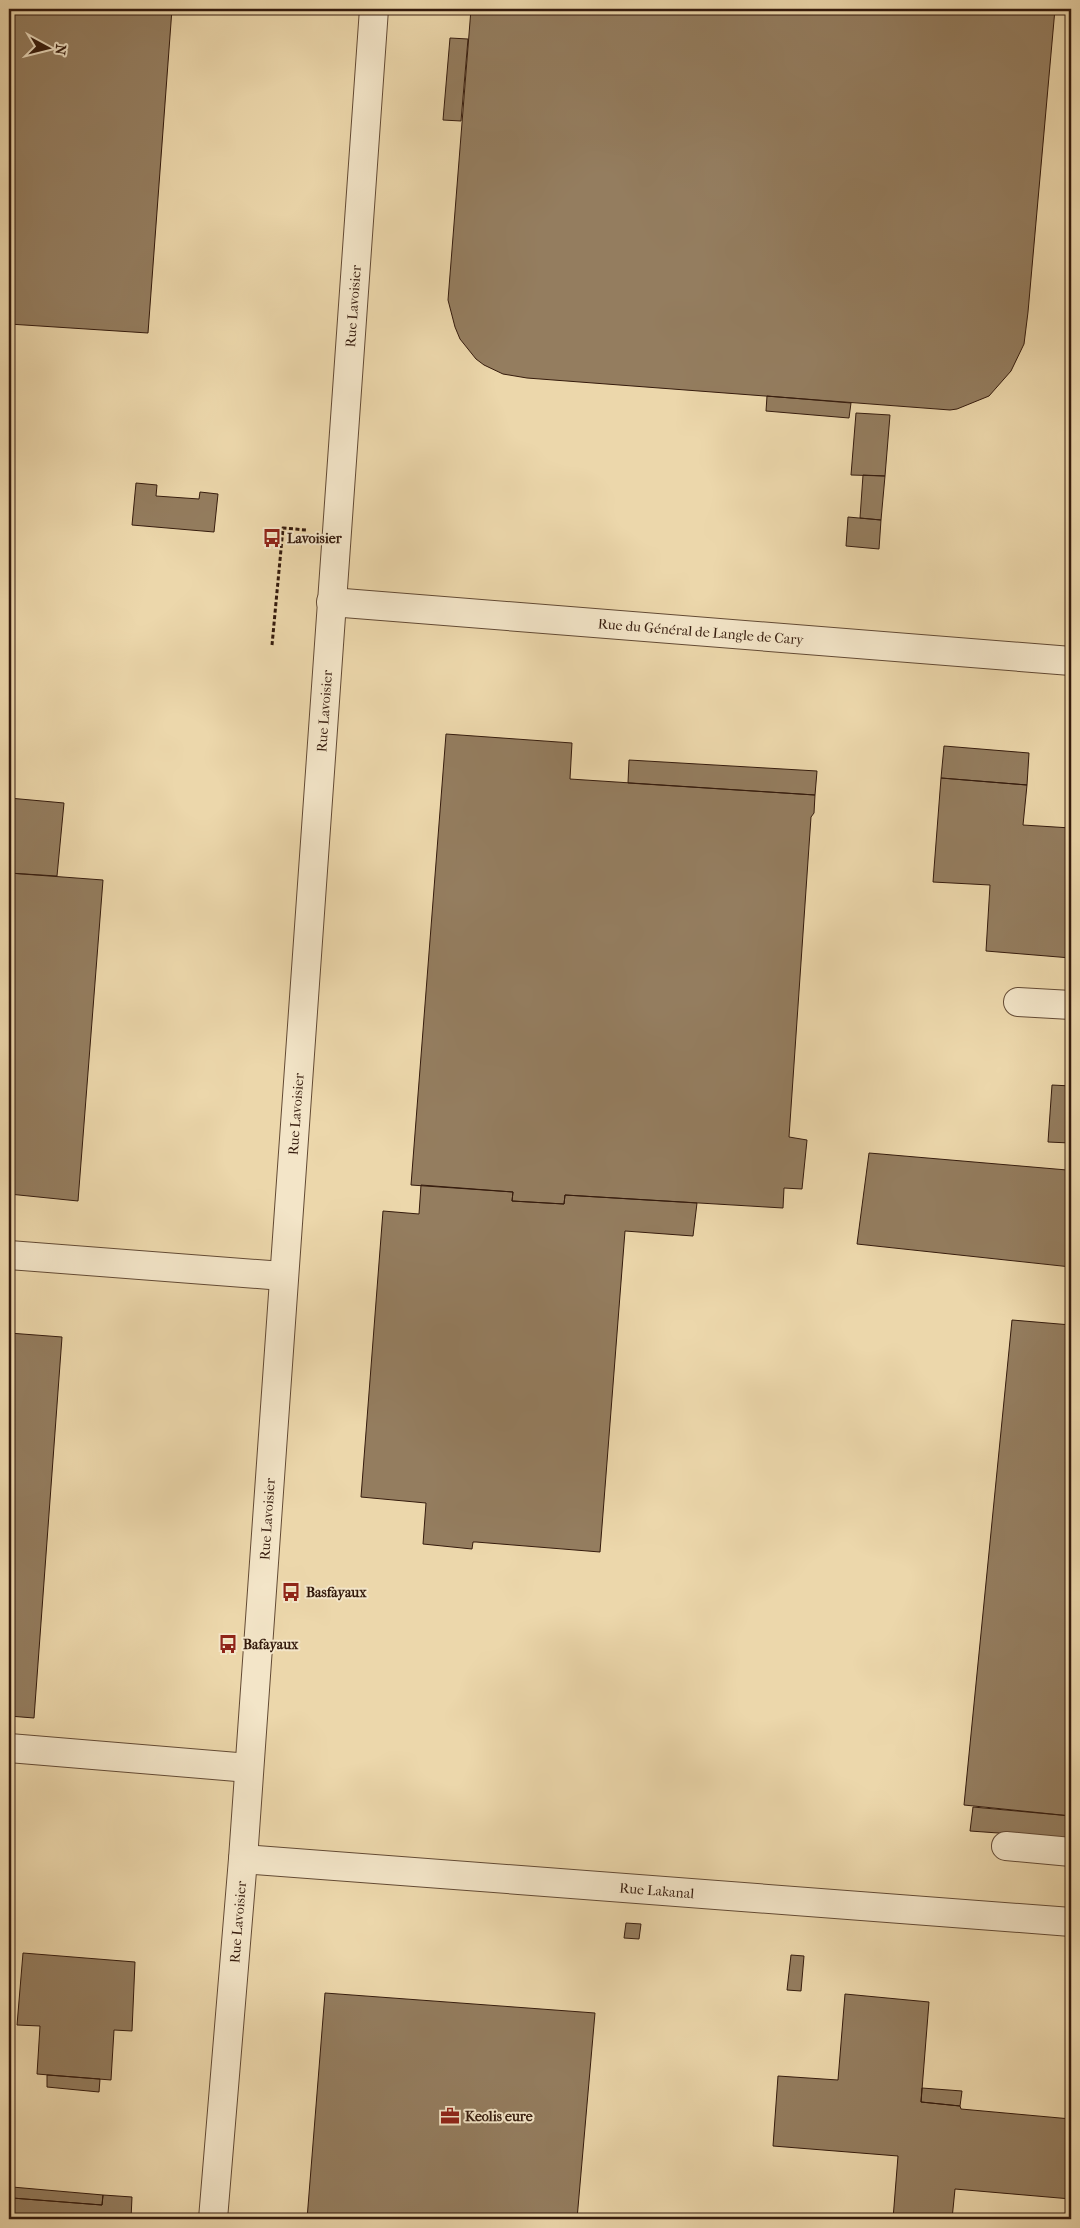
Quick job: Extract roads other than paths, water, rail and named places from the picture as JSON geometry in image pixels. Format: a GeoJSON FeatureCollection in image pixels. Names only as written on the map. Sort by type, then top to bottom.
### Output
{"type":"FeatureCollection","features":[{"type":"Feature","properties":{"kind":"street","name":"Rue Lavoisier"},"geometry":{"type":"LineString","coordinates":[[212,2219],[243,1859],[374,9]]}},
{"type":"Feature","properties":{"kind":"street","name":"Rue du Général de Langle de Cary"},"geometry":{"type":"LineString","coordinates":[[331,602],[1071,661]]}},
{"type":"Feature","properties":{"kind":"street"},"geometry":{"type":"LineString","coordinates":[[1018,1002],[1071,1005]]}},
{"type":"Feature","properties":{"kind":"street"},"geometry":{"type":"LineString","coordinates":[[9,1255],[284,1276]]}},
{"type":"Feature","properties":{"kind":"street"},"geometry":{"type":"LineString","coordinates":[[9,1748],[249,1768]]}},
{"type":"Feature","properties":{"kind":"street"},"geometry":{"type":"LineString","coordinates":[[1006,1846],[1071,1852]]}},
{"type":"Feature","properties":{"kind":"street","name":"Rue Lakanal"},"geometry":{"type":"LineString","coordinates":[[243,1859],[1071,1922]]}},
{"type":"Feature","properties":{"kind":"place","name":"Lavoisier"},"geometry":{"type":"Point","coordinates":[272,538]}},
{"type":"Feature","properties":{"kind":"place","name":"Basfayaux"},"geometry":{"type":"Point","coordinates":[291,1592]}},
{"type":"Feature","properties":{"kind":"place","name":"Bafayaux"},"geometry":{"type":"Point","coordinates":[228,1644]}},
{"type":"Feature","properties":{"kind":"place","name":"Keolis eure"},"geometry":{"type":"Point","coordinates":[450,2116]}}]}
